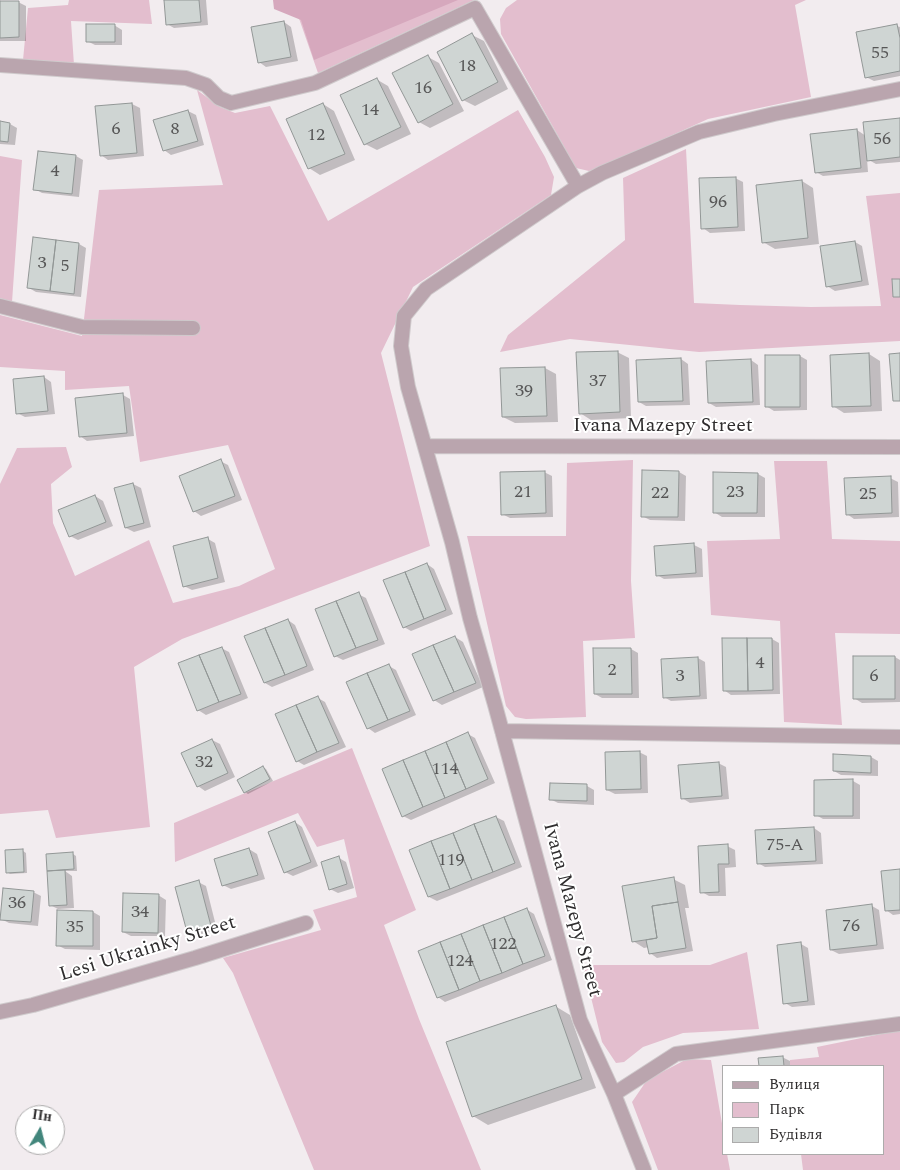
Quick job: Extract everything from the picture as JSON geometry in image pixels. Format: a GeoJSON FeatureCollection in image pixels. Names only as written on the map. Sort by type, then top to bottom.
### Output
{"type":"FeatureCollection","features":[{"type":"Feature","properties":{"kind":"street"},"geometry":{"type":"LineString","coordinates":[[0,66],[186,78],[206,85],[219,98],[232,103],[315,83],[476,8],[578,186]]}},
{"type":"Feature","properties":{"kind":"street","name":"Ivana Mazepy Street"},"geometry":{"type":"LineString","coordinates":[[644,1170],[614,1094],[580,1020],[470,618],[426,446],[408,387],[401,346],[404,316],[426,289],[578,186],[602,173],[699,132],[774,114],[900,89]]}},
{"type":"Feature","properties":{"kind":"street"},"geometry":{"type":"LineString","coordinates":[[0,306],[82,326],[192,328]]}},
{"type":"Feature","properties":{"kind":"street","name":"Ivana Mazepy Street"},"geometry":{"type":"LineString","coordinates":[[426,446],[900,447]]}},
{"type":"Feature","properties":{"kind":"street"},"geometry":{"type":"LineString","coordinates":[[502,732],[900,737]]}},
{"type":"Feature","properties":{"kind":"street","name":"Lesi Ukrainky Street"},"geometry":{"type":"LineString","coordinates":[[0,1012],[33,1005],[195,958],[306,923]]}},
{"type":"Feature","properties":{"kind":"street"},"geometry":{"type":"LineString","coordinates":[[614,1094],[676,1054],[900,1024]]}},
{"type":"Feature","properties":{"kind":"green space"},"geometry":{"type":"Polygon","coordinates":[[[69,0],[149,0],[152,24],[71,21],[74,65],[23,60],[28,8],[68,5],[69,0]]]}},
{"type":"Feature","properties":{"kind":"green space"},"geometry":{"type":"Polygon","coordinates":[[[291,0],[474,0],[318,73],[291,0]]]}},
{"type":"Feature","properties":{"kind":"green space"},"geometry":{"type":"Polygon","coordinates":[[[517,0],[806,0],[795,5],[811,97],[708,119],[602,167],[589,171],[576,168],[501,34],[500,19],[506,8],[517,0]]]}},
{"type":"Feature","properties":{"kind":"green space"},"geometry":{"type":"Polygon","coordinates":[[[197,90],[220,107],[235,113],[270,106],[328,221],[518,110],[545,157],[554,177],[551,195],[413,287],[381,353],[430,546],[182,639],[134,667],[150,827],[56,838],[48,810],[0,814],[0,484],[17,448],[66,447],[72,467],[51,484],[53,523],[75,576],[149,540],[173,603],[239,586],[275,569],[228,445],[140,462],[129,386],[65,390],[65,371],[0,367],[0,315],[82,336],[99,190],[223,185],[197,90]]]}},
{"type":"Feature","properties":{"kind":"green space"},"geometry":{"type":"Polygon","coordinates":[[[686,149],[694,303],[811,307],[881,306],[866,196],[900,193],[900,341],[699,352],[570,339],[500,352],[508,335],[625,240],[623,178],[686,149]]]}},
{"type":"Feature","properties":{"kind":"green space"},"geometry":{"type":"Polygon","coordinates":[[[0,156],[22,160],[12,302],[0,298],[0,156]]]}},
{"type":"Feature","properties":{"kind":"green space"},"geometry":{"type":"Polygon","coordinates":[[[633,460],[631,581],[635,638],[583,641],[586,717],[526,719],[515,717],[506,706],[467,536],[566,536],[567,463],[633,460]]]}},
{"type":"Feature","properties":{"kind":"green space"},"geometry":{"type":"Polygon","coordinates":[[[774,461],[827,461],[832,539],[900,541],[900,634],[835,633],[842,725],[784,722],[780,621],[711,615],[707,541],[780,539],[774,461]]]}},
{"type":"Feature","properties":{"kind":"green space"},"geometry":{"type":"Polygon","coordinates":[[[352,748],[416,910],[384,925],[419,1019],[481,1170],[314,1170],[233,973],[223,958],[321,930],[313,910],[357,897],[344,839],[317,847],[298,813],[175,862],[174,823],[352,748]]]}},
{"type":"Feature","properties":{"kind":"green space"},"geometry":{"type":"Polygon","coordinates":[[[747,952],[759,1029],[683,1033],[643,1047],[624,1062],[616,1063],[602,1042],[583,965],[710,965],[747,952]]]}},
{"type":"Feature","properties":{"kind":"green space"},"geometry":{"type":"Polygon","coordinates":[[[900,1031],[900,1170],[803,1170],[801,1155],[885,1155],[885,1065],[790,1065],[790,1060],[819,1057],[817,1047],[900,1031]]]}},
{"type":"Feature","properties":{"kind":"green space"},"geometry":{"type":"Polygon","coordinates":[[[687,1059],[711,1060],[722,1123],[722,1155],[727,1155],[730,1170],[658,1170],[632,1102],[647,1080],[687,1059]]]}},
{"type":"Feature","properties":{"kind":"shaded area"},"geometry":{"type":"Polygon","coordinates":[[[273,0],[458,0],[314,60],[301,20],[274,9],[273,0]]]}},
{"type":"Feature","properties":{"kind":"building"},"geometry":{"type":"Polygon","coordinates":[[[164,0],[199,0],[201,22],[166,25],[164,0]]]}},
{"type":"Feature","properties":{"kind":"building"},"geometry":{"type":"Polygon","coordinates":[[[0,1],[19,1],[19,37],[0,38],[0,1]]]}},
{"type":"Feature","properties":{"kind":"building"},"geometry":{"type":"Polygon","coordinates":[[[284,21],[291,57],[258,63],[251,27],[284,21]]]}},
{"type":"Feature","properties":{"kind":"building"},"geometry":{"type":"Polygon","coordinates":[[[86,24],[115,24],[115,42],[86,42],[86,24]]]}},
{"type":"Feature","properties":{"kind":"building"},"geometry":{"type":"Polygon","coordinates":[[[897,24],[900,38],[900,71],[865,78],[856,32],[897,24]]]}},
{"type":"Feature","properties":{"kind":"building"},"geometry":{"type":"Polygon","coordinates":[[[472,33],[498,82],[462,101],[437,52],[472,33]]]}},
{"type":"Feature","properties":{"kind":"building"},"geometry":{"type":"Polygon","coordinates":[[[428,55],[453,104],[418,123],[392,73],[428,55]]]}},
{"type":"Feature","properties":{"kind":"building"},"geometry":{"type":"Polygon","coordinates":[[[377,78],[401,127],[364,145],[340,95],[377,78]]]}},
{"type":"Feature","properties":{"kind":"building"},"geometry":{"type":"Polygon","coordinates":[[[132,103],[137,153],[100,156],[95,106],[132,103]]]}},
{"type":"Feature","properties":{"kind":"building"},"geometry":{"type":"Polygon","coordinates":[[[323,103],[345,154],[308,169],[286,119],[323,103]]]}},
{"type":"Feature","properties":{"kind":"building"},"geometry":{"type":"Polygon","coordinates":[[[188,110],[198,141],[163,151],[153,120],[188,110]]]}},
{"type":"Feature","properties":{"kind":"building"},"geometry":{"type":"Polygon","coordinates":[[[900,118],[900,157],[867,161],[863,122],[900,118]]]}},
{"type":"Feature","properties":{"kind":"building"},"geometry":{"type":"Polygon","coordinates":[[[0,121],[10,123],[8,142],[0,141],[0,121]]]}},
{"type":"Feature","properties":{"kind":"building"},"geometry":{"type":"Polygon","coordinates":[[[857,129],[861,168],[815,173],[810,134],[857,129]]]}},
{"type":"Feature","properties":{"kind":"building"},"geometry":{"type":"Polygon","coordinates":[[[38,151],[76,155],[72,194],[33,190],[38,151]]]}},
{"type":"Feature","properties":{"kind":"building"},"geometry":{"type":"Polygon","coordinates":[[[736,177],[738,227],[701,229],[699,178],[736,177]]]}},
{"type":"Feature","properties":{"kind":"building"},"geometry":{"type":"Polygon","coordinates":[[[802,180],[808,238],[762,243],[756,185],[802,180]]]}},
{"type":"Feature","properties":{"kind":"building"},"geometry":{"type":"Polygon","coordinates":[[[33,237],[56,240],[50,291],[27,288],[33,237]]]}},
{"type":"Feature","properties":{"kind":"building"},"geometry":{"type":"Polygon","coordinates":[[[56,240],[79,243],[74,294],[50,291],[56,240]]]}},
{"type":"Feature","properties":{"kind":"building"},"geometry":{"type":"Polygon","coordinates":[[[855,241],[862,281],[826,287],[820,246],[855,241]]]}},
{"type":"Feature","properties":{"kind":"building"},"geometry":{"type":"Polygon","coordinates":[[[892,279],[900,279],[900,297],[893,297],[892,279]]]}},
{"type":"Feature","properties":{"kind":"building"},"geometry":{"type":"Polygon","coordinates":[[[618,351],[620,412],[579,414],[576,352],[618,351]]]}},
{"type":"Feature","properties":{"kind":"building"},"geometry":{"type":"Polygon","coordinates":[[[869,353],[871,406],[832,407],[830,355],[869,353]]]}},
{"type":"Feature","properties":{"kind":"building"},"geometry":{"type":"Polygon","coordinates":[[[900,353],[900,401],[893,401],[889,354],[900,353]]]}},
{"type":"Feature","properties":{"kind":"building"},"geometry":{"type":"Polygon","coordinates":[[[765,355],[800,355],[800,407],[765,407],[765,355]]]}},
{"type":"Feature","properties":{"kind":"building"},"geometry":{"type":"Polygon","coordinates":[[[681,358],[683,401],[638,402],[636,360],[681,358]]]}},
{"type":"Feature","properties":{"kind":"building"},"geometry":{"type":"Polygon","coordinates":[[[751,359],[753,402],[708,403],[706,361],[751,359]]]}},
{"type":"Feature","properties":{"kind":"building"},"geometry":{"type":"Polygon","coordinates":[[[545,367],[547,416],[502,417],[500,368],[545,367]]]}},
{"type":"Feature","properties":{"kind":"building"},"geometry":{"type":"Polygon","coordinates":[[[44,376],[48,411],[16,414],[13,379],[44,376]]]}},
{"type":"Feature","properties":{"kind":"building"},"geometry":{"type":"Polygon","coordinates":[[[123,393],[127,433],[79,437],[75,398],[123,393]]]}},
{"type":"Feature","properties":{"kind":"building"},"geometry":{"type":"Polygon","coordinates":[[[221,459],[235,496],[193,512],[179,476],[221,459]]]}},
{"type":"Feature","properties":{"kind":"building"},"geometry":{"type":"Polygon","coordinates":[[[642,470],[679,471],[678,517],[641,517],[642,470]]]}},
{"type":"Feature","properties":{"kind":"building"},"geometry":{"type":"Polygon","coordinates":[[[545,471],[546,513],[501,515],[500,472],[545,471]]]}},
{"type":"Feature","properties":{"kind":"building"},"geometry":{"type":"Polygon","coordinates":[[[713,472],[758,473],[757,513],[713,513],[713,472]]]}},
{"type":"Feature","properties":{"kind":"building"},"geometry":{"type":"Polygon","coordinates":[[[891,476],[892,513],[846,515],[844,478],[891,476]]]}},
{"type":"Feature","properties":{"kind":"building"},"geometry":{"type":"Polygon","coordinates":[[[133,483],[144,523],[125,528],[114,488],[133,483]]]}},
{"type":"Feature","properties":{"kind":"building"},"geometry":{"type":"Polygon","coordinates":[[[95,495],[106,522],[69,537],[58,510],[95,495]]]}},
{"type":"Feature","properties":{"kind":"building"},"geometry":{"type":"Polygon","coordinates":[[[208,537],[218,578],[183,587],[173,546],[208,537]]]}},
{"type":"Feature","properties":{"kind":"building"},"geometry":{"type":"Polygon","coordinates":[[[694,543],[696,573],[656,576],[654,546],[694,543]]]}},
{"type":"Feature","properties":{"kind":"building"},"geometry":{"type":"Polygon","coordinates":[[[427,563],[446,610],[424,619],[405,572],[427,563]]]}},
{"type":"Feature","properties":{"kind":"building"},"geometry":{"type":"Polygon","coordinates":[[[405,572],[424,619],[403,628],[383,580],[405,572]]]}},
{"type":"Feature","properties":{"kind":"building"},"geometry":{"type":"Polygon","coordinates":[[[359,592],[378,640],[356,648],[336,601],[359,592]]]}},
{"type":"Feature","properties":{"kind":"building"},"geometry":{"type":"Polygon","coordinates":[[[336,601],[356,648],[334,657],[315,609],[336,601]]]}},
{"type":"Feature","properties":{"kind":"building"},"geometry":{"type":"Polygon","coordinates":[[[288,619],[307,666],[285,675],[265,628],[288,619]]]}},
{"type":"Feature","properties":{"kind":"building"},"geometry":{"type":"Polygon","coordinates":[[[265,628],[285,675],[264,683],[244,636],[265,628]]]}},
{"type":"Feature","properties":{"kind":"building"},"geometry":{"type":"Polygon","coordinates":[[[455,636],[476,683],[454,692],[433,645],[455,636]]]}},
{"type":"Feature","properties":{"kind":"building"},"geometry":{"type":"Polygon","coordinates":[[[722,638],[747,638],[748,691],[723,691],[722,638]]]}},
{"type":"Feature","properties":{"kind":"building"},"geometry":{"type":"Polygon","coordinates":[[[747,638],[772,638],[773,690],[748,691],[747,638]]]}},
{"type":"Feature","properties":{"kind":"building"},"geometry":{"type":"Polygon","coordinates":[[[433,645],[454,692],[433,701],[412,654],[433,645]]]}},
{"type":"Feature","properties":{"kind":"building"},"geometry":{"type":"Polygon","coordinates":[[[222,647],[241,694],[219,702],[199,655],[222,647]]]}},
{"type":"Feature","properties":{"kind":"building"},"geometry":{"type":"Polygon","coordinates":[[[593,648],[631,648],[632,694],[594,694],[593,648]]]}},
{"type":"Feature","properties":{"kind":"building"},"geometry":{"type":"Polygon","coordinates":[[[199,655],[219,702],[197,711],[178,663],[199,655]]]}},
{"type":"Feature","properties":{"kind":"building"},"geometry":{"type":"Polygon","coordinates":[[[853,656],[895,656],[895,699],[853,699],[853,656]]]}},
{"type":"Feature","properties":{"kind":"building"},"geometry":{"type":"Polygon","coordinates":[[[698,657],[700,696],[663,698],[661,659],[698,657]]]}},
{"type":"Feature","properties":{"kind":"building"},"geometry":{"type":"Polygon","coordinates":[[[389,664],[410,711],[388,720],[367,673],[389,664]]]}},
{"type":"Feature","properties":{"kind":"building"},"geometry":{"type":"Polygon","coordinates":[[[367,673],[388,720],[367,729],[346,682],[367,673]]]}},
{"type":"Feature","properties":{"kind":"building"},"geometry":{"type":"Polygon","coordinates":[[[318,696],[339,743],[317,752],[296,705],[318,696]]]}},
{"type":"Feature","properties":{"kind":"building"},"geometry":{"type":"Polygon","coordinates":[[[296,705],[317,752],[296,762],[275,714],[296,705]]]}},
{"type":"Feature","properties":{"kind":"building"},"geometry":{"type":"Polygon","coordinates":[[[468,732],[488,779],[466,789],[446,742],[468,732]]]}},
{"type":"Feature","properties":{"kind":"building"},"geometry":{"type":"Polygon","coordinates":[[[212,739],[228,773],[197,787],[181,753],[212,739]]]}},
{"type":"Feature","properties":{"kind":"building"},"geometry":{"type":"Polygon","coordinates":[[[446,742],[466,789],[445,798],[425,751],[446,742]]]}},
{"type":"Feature","properties":{"kind":"building"},"geometry":{"type":"Polygon","coordinates":[[[425,751],[445,798],[423,807],[403,760],[425,751]]]}},
{"type":"Feature","properties":{"kind":"building"},"geometry":{"type":"Polygon","coordinates":[[[640,751],[641,789],[606,790],[605,752],[640,751]]]}},
{"type":"Feature","properties":{"kind":"building"},"geometry":{"type":"Polygon","coordinates":[[[833,754],[871,756],[871,773],[833,771],[833,754]]]}},
{"type":"Feature","properties":{"kind":"building"},"geometry":{"type":"Polygon","coordinates":[[[403,760],[423,807],[402,817],[382,769],[403,760]]]}},
{"type":"Feature","properties":{"kind":"building"},"geometry":{"type":"Polygon","coordinates":[[[719,762],[722,796],[681,799],[678,765],[719,762]]]}},
{"type":"Feature","properties":{"kind":"building"},"geometry":{"type":"Polygon","coordinates":[[[263,766],[270,779],[244,793],[237,780],[263,766]]]}},
{"type":"Feature","properties":{"kind":"building"},"geometry":{"type":"Polygon","coordinates":[[[853,779],[853,816],[814,816],[814,780],[853,779]]]}},
{"type":"Feature","properties":{"kind":"building"},"geometry":{"type":"Polygon","coordinates":[[[550,783],[587,784],[587,801],[549,800],[550,783]]]}},
{"type":"Feature","properties":{"kind":"building"},"geometry":{"type":"Polygon","coordinates":[[[496,816],[515,863],[493,872],[474,824],[496,816]]]}},
{"type":"Feature","properties":{"kind":"building"},"geometry":{"type":"Polygon","coordinates":[[[295,821],[311,862],[284,873],[268,832],[295,821]]]}},
{"type":"Feature","properties":{"kind":"building"},"geometry":{"type":"Polygon","coordinates":[[[474,824],[493,872],[472,880],[453,833],[474,824]]]}},
{"type":"Feature","properties":{"kind":"building"},"geometry":{"type":"Polygon","coordinates":[[[814,827],[816,861],[757,864],[755,830],[814,827]]]}},
{"type":"Feature","properties":{"kind":"building"},"geometry":{"type":"Polygon","coordinates":[[[453,833],[472,880],[450,889],[431,841],[453,833]]]}},
{"type":"Feature","properties":{"kind":"building"},"geometry":{"type":"Polygon","coordinates":[[[431,841],[450,889],[428,897],[409,850],[431,841]]]}},
{"type":"Feature","properties":{"kind":"building"},"geometry":{"type":"Polygon","coordinates":[[[728,844],[729,864],[718,864],[719,892],[700,893],[698,846],[728,844]]]}},
{"type":"Feature","properties":{"kind":"building"},"geometry":{"type":"Polygon","coordinates":[[[249,848],[258,875],[222,886],[214,859],[249,848]]]}},
{"type":"Feature","properties":{"kind":"building"},"geometry":{"type":"Polygon","coordinates":[[[23,849],[24,872],[6,873],[5,850],[23,849]]]}},
{"type":"Feature","properties":{"kind":"building"},"geometry":{"type":"Polygon","coordinates":[[[73,852],[74,869],[47,871],[46,854],[73,852]]]}},
{"type":"Feature","properties":{"kind":"building"},"geometry":{"type":"Polygon","coordinates":[[[339,856],[347,884],[329,890],[321,862],[339,856]]]}},
{"type":"Feature","properties":{"kind":"building"},"geometry":{"type":"Polygon","coordinates":[[[900,869],[900,910],[885,911],[881,871],[900,869]]]}},
{"type":"Feature","properties":{"kind":"building"},"geometry":{"type":"Polygon","coordinates":[[[65,870],[67,905],[49,906],[47,871],[65,870]]]}},
{"type":"Feature","properties":{"kind":"building"},"geometry":{"type":"Polygon","coordinates":[[[674,877],[678,902],[652,906],[657,938],[632,942],[622,886],[674,877]]]}},
{"type":"Feature","properties":{"kind":"building"},"geometry":{"type":"Polygon","coordinates":[[[199,880],[211,926],[187,932],[175,887],[199,880]]]}},
{"type":"Feature","properties":{"kind":"building"},"geometry":{"type":"Polygon","coordinates":[[[3,888],[34,891],[31,922],[0,920],[3,888]]]}},
{"type":"Feature","properties":{"kind":"building"},"geometry":{"type":"Polygon","coordinates":[[[123,893],[159,894],[158,933],[122,932],[123,893]]]}},
{"type":"Feature","properties":{"kind":"building"},"geometry":{"type":"Polygon","coordinates":[[[678,902],[686,948],[649,954],[646,940],[657,938],[652,906],[678,902]]]}},
{"type":"Feature","properties":{"kind":"building"},"geometry":{"type":"Polygon","coordinates":[[[872,904],[877,945],[830,950],[826,910],[872,904]]]}},
{"type":"Feature","properties":{"kind":"building"},"geometry":{"type":"Polygon","coordinates":[[[527,908],[545,956],[523,964],[504,917],[527,908]]]}},
{"type":"Feature","properties":{"kind":"building"},"geometry":{"type":"Polygon","coordinates":[[[57,910],[93,911],[93,946],[56,946],[57,910]]]}},
{"type":"Feature","properties":{"kind":"building"},"geometry":{"type":"Polygon","coordinates":[[[504,917],[523,964],[502,973],[483,925],[504,917]]]}},
{"type":"Feature","properties":{"kind":"building"},"geometry":{"type":"Polygon","coordinates":[[[483,925],[502,973],[480,981],[461,934],[483,925]]]}},
{"type":"Feature","properties":{"kind":"building"},"geometry":{"type":"Polygon","coordinates":[[[461,934],[480,981],[459,990],[440,942],[461,934]]]}},
{"type":"Feature","properties":{"kind":"building"},"geometry":{"type":"Polygon","coordinates":[[[440,942],[459,990],[437,998],[418,951],[440,942]]]}},
{"type":"Feature","properties":{"kind":"building"},"geometry":{"type":"Polygon","coordinates":[[[801,942],[808,1001],[783,1004],[777,945],[801,942]]]}},
{"type":"Feature","properties":{"kind":"building"},"geometry":{"type":"Polygon","coordinates":[[[556,1005],[582,1079],[472,1117],[446,1042],[556,1005]]]}},
{"type":"Feature","properties":{"kind":"building"},"geometry":{"type":"Polygon","coordinates":[[[783,1056],[784,1065],[759,1065],[758,1058],[783,1056]]]}}]}
